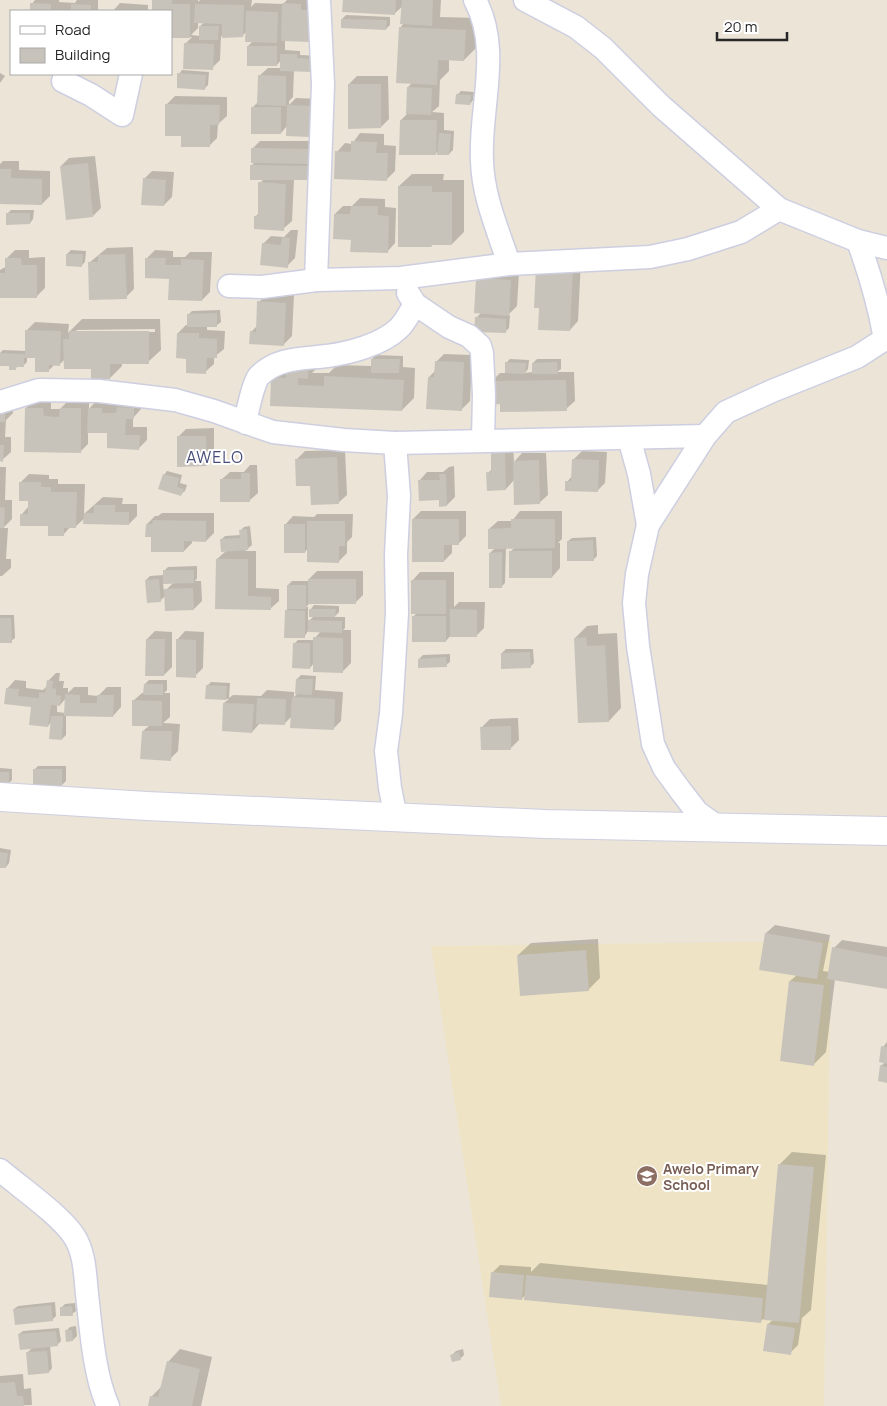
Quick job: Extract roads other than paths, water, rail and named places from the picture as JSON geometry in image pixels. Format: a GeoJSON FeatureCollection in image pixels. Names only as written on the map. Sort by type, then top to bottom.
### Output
{"type":"FeatureCollection","features":[{"type":"Feature","properties":{"kind":"street"},"geometry":{"type":"LineString","coordinates":[[316,280],[323,84],[319,0]]}},
{"type":"Feature","properties":{"kind":"street"},"geometry":{"type":"LineString","coordinates":[[475,0],[485,27],[488,60],[483,128],[483,170],[486,197],[509,264]]}},
{"type":"Feature","properties":{"kind":"street"},"geometry":{"type":"LineString","coordinates":[[525,0],[576,27],[603,48],[661,106],[779,209],[858,241],[887,248]]}},
{"type":"Feature","properties":{"kind":"street"},"geometry":{"type":"LineString","coordinates":[[63,81],[91,95],[122,115],[131,75]]}},
{"type":"Feature","properties":{"kind":"street"},"geometry":{"type":"LineString","coordinates":[[229,286],[262,286],[316,280],[401,278],[509,264],[590,261],[666,255],[741,232],[779,209]]}},
{"type":"Feature","properties":{"kind":"street"},"geometry":{"type":"LineString","coordinates":[[718,828],[697,812],[664,768],[653,744],[634,603],[638,566],[648,526],[705,436],[726,412],[772,391],[838,366],[886,340],[873,282],[858,241]]}},
{"type":"Feature","properties":{"kind":"street"},"geometry":{"type":"LineString","coordinates":[[401,278],[416,304],[450,327],[469,336],[480,346],[484,395],[483,440]]}},
{"type":"Feature","properties":{"kind":"street"},"geometry":{"type":"LineString","coordinates":[[246,423],[258,377],[271,367],[288,359],[328,356],[361,349],[398,329],[416,304]]}},
{"type":"Feature","properties":{"kind":"street"},"geometry":{"type":"LineString","coordinates":[[0,402],[39,390],[99,391],[175,400],[214,411],[273,432],[311,437],[395,443],[705,436]]}},
{"type":"Feature","properties":{"kind":"street"},"geometry":{"type":"LineString","coordinates":[[628,438],[639,474],[648,526]]}},
{"type":"Feature","properties":{"kind":"street"},"geometry":{"type":"LineString","coordinates":[[395,443],[400,496],[396,554],[397,613],[391,714],[386,751],[396,818]]}},
{"type":"Feature","properties":{"kind":"street"},"geometry":{"type":"LineString","coordinates":[[0,797],[147,806],[555,825],[887,831]]}},
{"type":"Feature","properties":{"kind":"street"},"geometry":{"type":"LineString","coordinates":[[0,1170],[60,1220],[74,1236],[83,1257],[92,1337],[102,1393],[108,1406]]}},
{"type":"Feature","properties":{"kind":"place","name":"Awelo Primary School"},"geometry":{"type":"Point","coordinates":[647,1176]}},
{"type":"Feature","properties":{"kind":"district","name":"AWELO"},"geometry":{"type":"Point","coordinates":[215,457]}}]}
